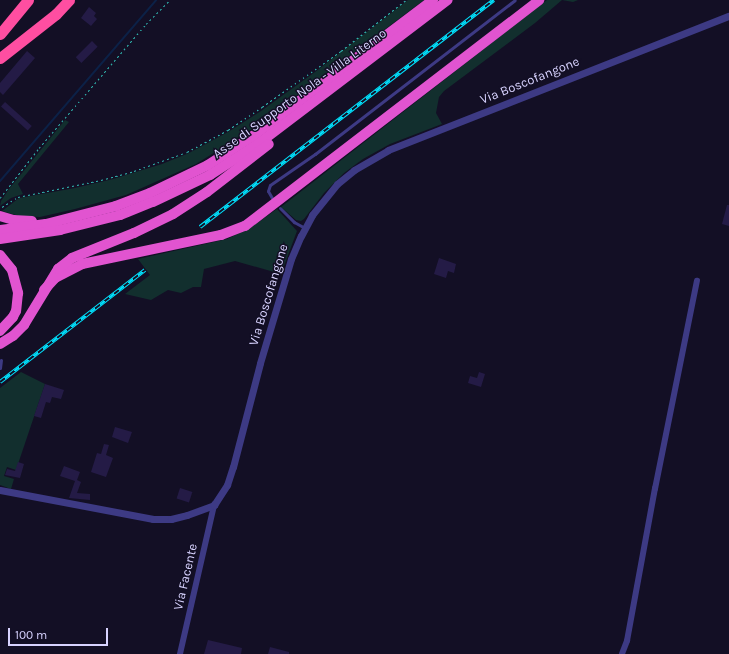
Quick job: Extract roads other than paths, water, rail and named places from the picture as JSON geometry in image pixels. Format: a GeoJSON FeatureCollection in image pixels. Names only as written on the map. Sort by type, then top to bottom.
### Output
{"type":"FeatureCollection","features":[{"type":"Feature","properties":{"kind":"highway"},"geometry":{"type":"LineString","coordinates":[[0,34],[28,0]]}},
{"type":"Feature","properties":{"kind":"highway"},"geometry":{"type":"LineString","coordinates":[[0,58],[56,14],[69,0]]}},
{"type":"Feature","properties":{"kind":"highway","name":"Asse di Supporto Nola - Villa Literno"},"geometry":{"type":"LineString","coordinates":[[0,230],[66,220],[116,206],[182,179],[219,158],[258,132],[432,0]]}},
{"type":"Feature","properties":{"kind":"highway","name":"Asse di Supporto Nola - Villa Literno"},"geometry":{"type":"LineString","coordinates":[[0,238],[84,226],[120,215],[185,188],[236,159],[352,74],[448,0]]}},
{"type":"Feature","properties":{"kind":"highway"},"geometry":{"type":"LineString","coordinates":[[44,290],[55,278],[82,264],[221,236],[245,226],[539,0]]}},
{"type":"Feature","properties":{"kind":"highway"},"geometry":{"type":"LineString","coordinates":[[0,344],[13,336],[24,325],[58,269],[72,258],[156,223],[189,204],[305,117],[352,74]]}},
{"type":"Feature","properties":{"kind":"highway"},"geometry":{"type":"LineString","coordinates":[[1,214],[26,222],[66,220]]}},
{"type":"Feature","properties":{"kind":"highway"},"geometry":{"type":"LineString","coordinates":[[0,255],[12,270],[18,293],[13,317],[0,331]]}},
{"type":"Feature","properties":{"kind":"street","name":"Via Boscofangone"},"geometry":{"type":"LineString","coordinates":[[214,505],[227,485],[233,467],[291,259],[305,228],[324,199],[337,184],[372,159],[448,126],[729,16]]}},
{"type":"Feature","properties":{"kind":"street"},"geometry":{"type":"LineString","coordinates":[[622,654],[627,641],[654,489],[697,281]]}},
{"type":"Feature","properties":{"kind":"street"},"geometry":{"type":"LineString","coordinates":[[0,490],[153,519],[171,519],[214,505]]}},
{"type":"Feature","properties":{"kind":"street","name":"Via Facente"},"geometry":{"type":"LineString","coordinates":[[180,654],[214,505]]}},
{"type":"Feature","properties":{"kind":"lane"},"geometry":{"type":"LineString","coordinates":[[272,198],[268,191],[270,185],[315,154],[515,0]]}},
{"type":"Feature","properties":{"kind":"lane"},"geometry":{"type":"LineString","coordinates":[[280,208],[294,222],[305,228]]}},
{"type":"Feature","properties":{"kind":"lane"},"geometry":{"type":"LineString","coordinates":[[0,368],[1,360]]}},
{"type":"Feature","properties":{"kind":"waterway"},"geometry":{"type":"LineString","coordinates":[[0,181],[156,0]]}},
{"type":"Feature","properties":{"kind":"railway"},"geometry":{"type":"LineString","coordinates":[[200,227],[494,0]]}},
{"type":"Feature","properties":{"kind":"railway"},"geometry":{"type":"LineString","coordinates":[[0,382],[145,270]]}}]}
